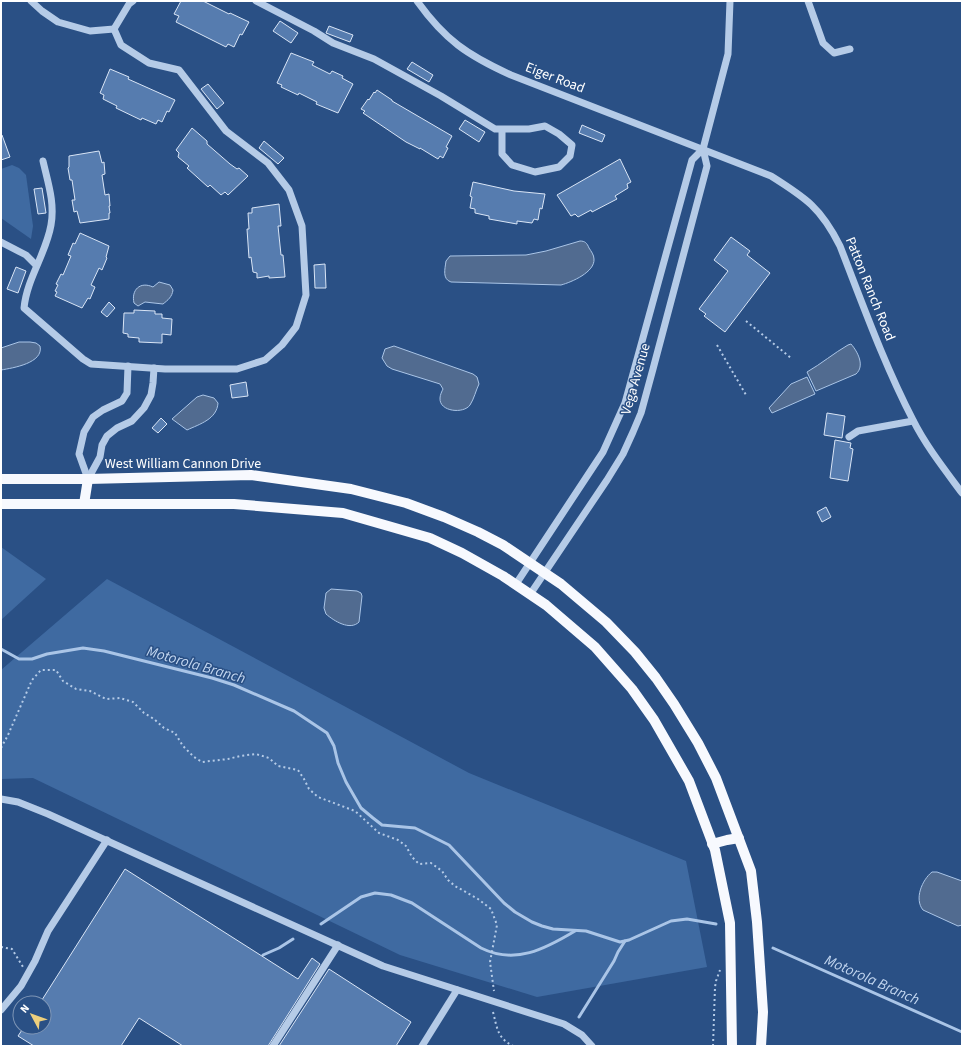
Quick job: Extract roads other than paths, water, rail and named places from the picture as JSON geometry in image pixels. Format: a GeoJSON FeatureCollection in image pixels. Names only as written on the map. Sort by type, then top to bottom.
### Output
{"type":"FeatureCollection","features":[{"type":"Feature","properties":{"kind":"main road","name":"West William Cannon Drive"},"geometry":{"type":"LineString","coordinates":[[1,479],[88,479],[251,475],[351,489],[406,503],[444,517],[478,532],[503,545],[561,584],[606,622],[635,652],[656,678],[698,743],[716,778],[751,870],[758,922],[762,1012],[761,1046]]}},
{"type":"Feature","properties":{"kind":"main road"},"geometry":{"type":"LineString","coordinates":[[84,504],[88,479]]}},
{"type":"Feature","properties":{"kind":"main road"},"geometry":{"type":"LineString","coordinates":[[1,504],[234,504],[343,513],[430,538],[462,553],[531,593],[566,620],[595,647],[632,689],[654,720],[689,781],[712,844],[730,923],[732,1046]]}},
{"type":"Feature","properties":{"kind":"main road"},"geometry":{"type":"LineString","coordinates":[[712,844],[739,838]]}},
{"type":"Feature","properties":{"kind":"street"},"geometry":{"type":"LineString","coordinates":[[31,1],[58,22],[90,30],[114,29]]}},
{"type":"Feature","properties":{"kind":"street"},"geometry":{"type":"LineString","coordinates":[[114,29],[129,4],[133,1]]}},
{"type":"Feature","properties":{"kind":"street"},"geometry":{"type":"LineString","coordinates":[[256,1],[314,31],[333,43],[374,59],[442,96],[495,129],[502,129],[529,129],[545,126],[559,134],[572,146],[570,156],[559,167],[535,172],[512,165],[502,154],[502,129]]}},
{"type":"Feature","properties":{"kind":"street","name":"Eiger Road"},"geometry":{"type":"LineString","coordinates":[[417,1],[445,35],[474,57],[489,65],[511,75],[703,149]]}},
{"type":"Feature","properties":{"kind":"street","name":"Vega Avenue"},"geometry":{"type":"LineString","coordinates":[[516,584],[603,452],[625,403],[692,160],[703,149],[728,54],[730,1]]}},
{"type":"Feature","properties":{"kind":"street"},"geometry":{"type":"LineString","coordinates":[[808,1],[823,43],[834,53],[850,49]]}},
{"type":"Feature","properties":{"kind":"street"},"geometry":{"type":"LineString","coordinates":[[43,161],[53,203],[51,226],[44,249],[36,265],[26,294],[24,308],[83,359],[91,364],[154,368],[237,369],[265,360],[282,345],[296,327],[306,295],[302,226],[289,190],[268,163],[226,131],[179,70],[149,63],[121,45],[114,29]]}},
{"type":"Feature","properties":{"kind":"street","name":"Vega Avenue"},"geometry":{"type":"LineString","coordinates":[[531,593],[600,491],[623,454],[641,413],[708,166],[703,149]]}},
{"type":"Feature","properties":{"kind":"street","name":"Patton Ranch Road"},"geometry":{"type":"LineString","coordinates":[[703,149],[771,176],[799,193],[822,215],[831,228],[840,246],[888,367],[913,421],[935,457],[962,493]]}},
{"type":"Feature","properties":{"kind":"street"},"geometry":{"type":"LineString","coordinates":[[1,242],[26,254],[36,265]]}},
{"type":"Feature","properties":{"kind":"street"},"geometry":{"type":"LineString","coordinates":[[88,479],[79,454],[84,432],[93,417],[103,410],[122,401],[127,393],[128,366]]}},
{"type":"Feature","properties":{"kind":"street"},"geometry":{"type":"LineString","coordinates":[[88,479],[100,457],[102,445],[107,436],[117,428],[132,421],[144,408],[151,395],[154,368]]}},
{"type":"Feature","properties":{"kind":"street"},"geometry":{"type":"LineString","coordinates":[[849,437],[858,431],[913,421]]}},
{"type":"Feature","properties":{"kind":"street"},"geometry":{"type":"LineString","coordinates":[[1,799],[32,806],[383,966],[564,1024],[582,1035],[592,1046]]}},
{"type":"Feature","properties":{"kind":"street"},"geometry":{"type":"LineString","coordinates":[[1,1010],[21,986],[48,931],[107,840]]}},
{"type":"Feature","properties":{"kind":"street"},"geometry":{"type":"LineString","coordinates":[[273,1046],[338,945]]}},
{"type":"Feature","properties":{"kind":"street"},"geometry":{"type":"LineString","coordinates":[[422,1046],[457,990]]}},
{"type":"Feature","properties":{"kind":"waterway","name":"Motorola Branch"},"geometry":{"type":"LineString","coordinates":[[1,649],[19,659],[32,659],[47,654],[83,648],[104,651],[212,678],[234,685],[294,711],[327,733],[334,746],[338,763],[346,782],[361,808],[382,825],[415,828],[449,845],[504,903],[515,912],[542,926],[553,929],[586,931],[620,942],[629,940],[671,921],[687,919],[716,924]]}},
{"type":"Feature","properties":{"kind":"waterway"},"geometry":{"type":"LineString","coordinates":[[321,924],[361,897],[375,893],[391,895],[412,903],[481,948],[494,953],[506,955],[530,953],[552,944],[575,931]]}},
{"type":"Feature","properties":{"kind":"waterway"},"geometry":{"type":"LineString","coordinates":[[263,955],[279,948],[293,939]]}},
{"type":"Feature","properties":{"kind":"waterway"},"geometry":{"type":"LineString","coordinates":[[579,1017],[625,941]]}},
{"type":"Feature","properties":{"kind":"waterway","name":"Motorola Branch"},"geometry":{"type":"LineString","coordinates":[[773,948],[962,1032]]}}]}
